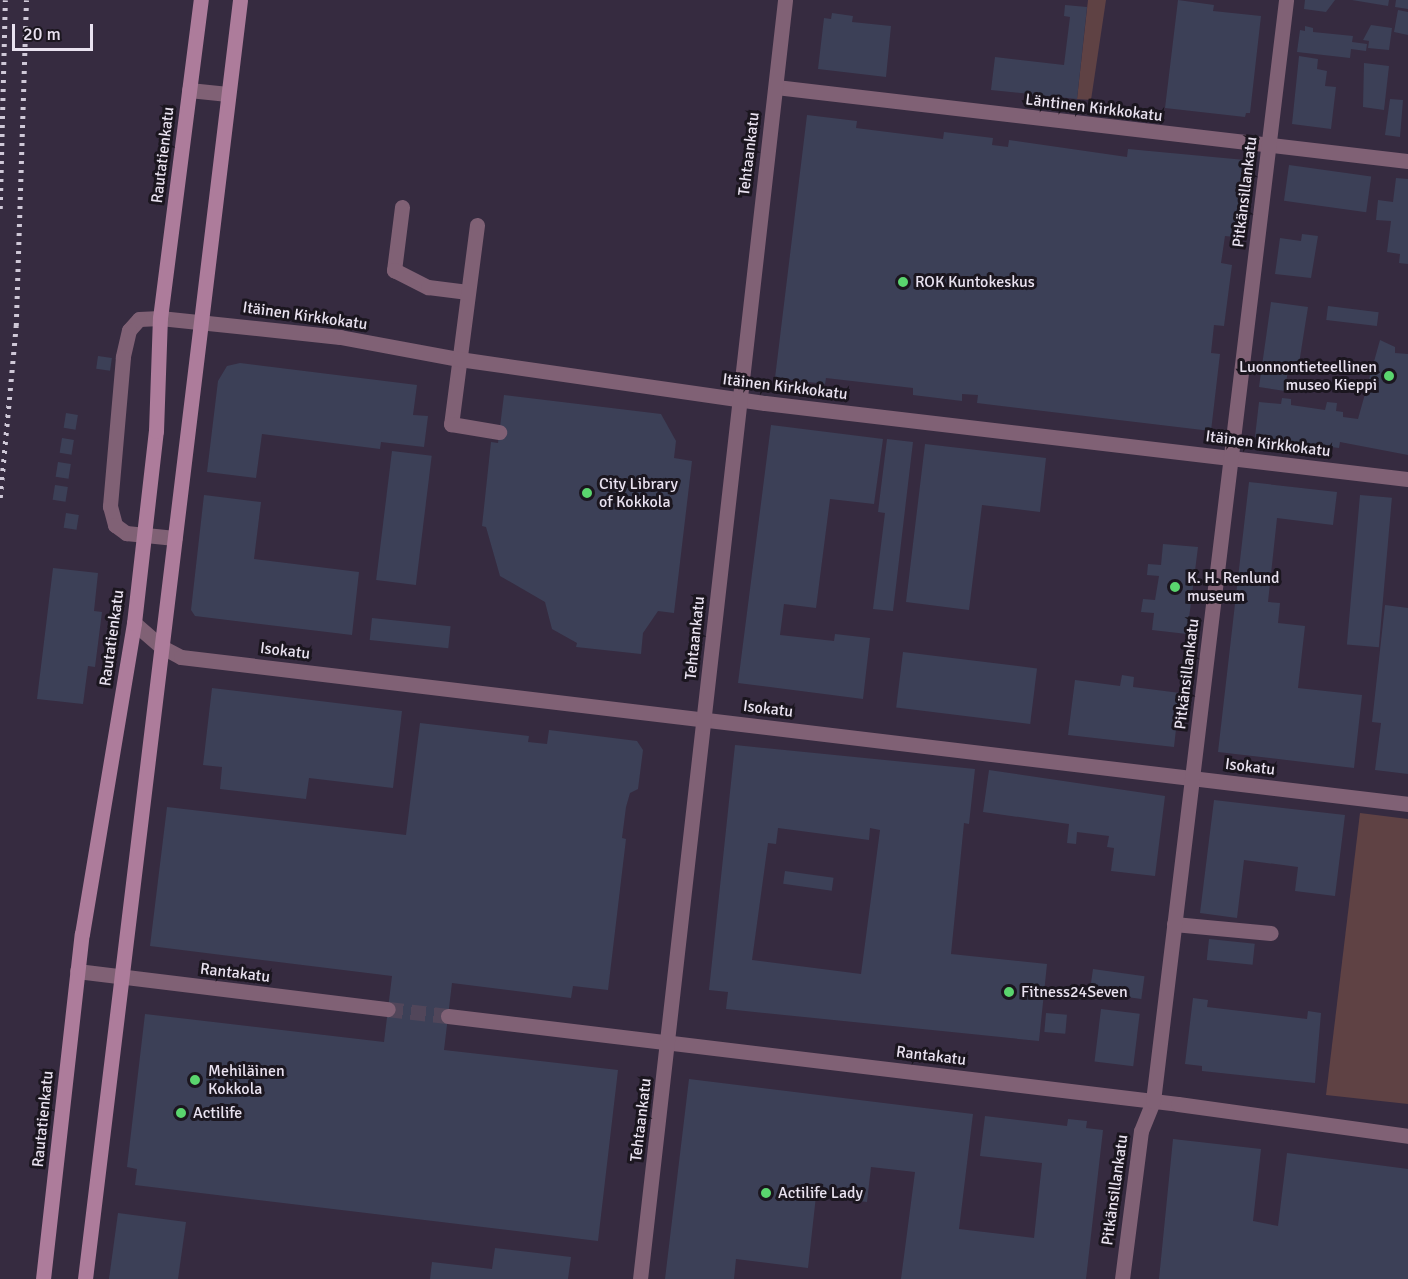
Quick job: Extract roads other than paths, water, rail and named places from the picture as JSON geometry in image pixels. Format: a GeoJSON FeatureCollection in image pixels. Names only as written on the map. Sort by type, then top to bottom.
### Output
{"type":"FeatureCollection","features":[{"type":"Feature","properties":{"kind":"main road","name":"Rautatienkatu"},"geometry":{"type":"LineString","coordinates":[[43,1279],[77,971],[134,623],[156,431],[160,318],[201,0]]}},
{"type":"Feature","properties":{"kind":"main road"},"geometry":{"type":"LineString","coordinates":[[85,1279],[240,0]]}},
{"type":"Feature","properties":{"kind":"street","name":"Tehtaankatu"},"geometry":{"type":"LineString","coordinates":[[640,1279],[669,1040],[785,0]]}},
{"type":"Feature","properties":{"kind":"street","name":"Pitkänsillankatu"},"geometry":{"type":"LineString","coordinates":[[1122,1279],[1141,1131],[1153,1101],[1286,0]]}},
{"type":"Feature","properties":{"kind":"street","name":"Läntinen Kirkkokatu"},"geometry":{"type":"LineString","coordinates":[[776,87],[1408,161]]}},
{"type":"Feature","properties":{"kind":"street"},"geometry":{"type":"LineString","coordinates":[[189,90],[228,94]]}},
{"type":"Feature","properties":{"kind":"street"},"geometry":{"type":"LineString","coordinates":[[402,207],[394,270],[428,287],[468,292]]}},
{"type":"Feature","properties":{"kind":"street"},"geometry":{"type":"LineString","coordinates":[[477,225],[451,424],[499,432]]}},
{"type":"Feature","properties":{"kind":"street"},"geometry":{"type":"LineString","coordinates":[[160,318],[139,319],[129,330],[123,357],[110,506],[115,525],[126,533],[175,538]]}},
{"type":"Feature","properties":{"kind":"street","name":"Itäinen Kirkkokatu"},"geometry":{"type":"LineString","coordinates":[[160,318],[340,337],[459,359],[739,399],[1408,479]]}},
{"type":"Feature","properties":{"kind":"street","name":"Isokatu"},"geometry":{"type":"LineString","coordinates":[[134,623],[162,647],[181,657],[1408,804]]}},
{"type":"Feature","properties":{"kind":"street"},"geometry":{"type":"LineString","coordinates":[[1174,924],[1271,933]]}},
{"type":"Feature","properties":{"kind":"street","name":"Rantakatu"},"geometry":{"type":"LineString","coordinates":[[77,971],[388,1009]]}},
{"type":"Feature","properties":{"kind":"street","name":"Rantakatu"},"geometry":{"type":"LineString","coordinates":[[448,1016],[669,1040],[1153,1101],[1408,1136]]}},
{"type":"Feature","properties":{"kind":"tunnel"},"geometry":{"type":"LineString","coordinates":[[388,1009],[448,1016]]}},
{"type":"Feature","properties":{"kind":"railway"},"geometry":{"type":"LineString","coordinates":[[0,209],[5,0]]}},
{"type":"Feature","properties":{"kind":"railway"},"geometry":{"type":"LineString","coordinates":[[0,498],[16,326],[26,0]]}},
{"type":"Feature","properties":{"kind":"place","name":"ROK Kuntokeskus"},"geometry":{"type":"Point","coordinates":[903,282]}},
{"type":"Feature","properties":{"kind":"place","name":"Luonnontieteellinen museo Kieppi"},"geometry":{"type":"Point","coordinates":[1389,376]}},
{"type":"Feature","properties":{"kind":"place","name":"City Library of Kokkola"},"geometry":{"type":"Point","coordinates":[587,493]}},
{"type":"Feature","properties":{"kind":"place","name":"K. H. Renlund museum"},"geometry":{"type":"Point","coordinates":[1175,587]}},
{"type":"Feature","properties":{"kind":"place","name":"Fitness24Seven"},"geometry":{"type":"Point","coordinates":[1009,992]}},
{"type":"Feature","properties":{"kind":"place","name":"Mehiläinen Kokkola"},"geometry":{"type":"Point","coordinates":[195,1080]}},
{"type":"Feature","properties":{"kind":"place","name":"Actilife"},"geometry":{"type":"Point","coordinates":[181,1113]}},
{"type":"Feature","properties":{"kind":"place","name":"Actilife Lady"},"geometry":{"type":"Point","coordinates":[766,1193]}}]}
